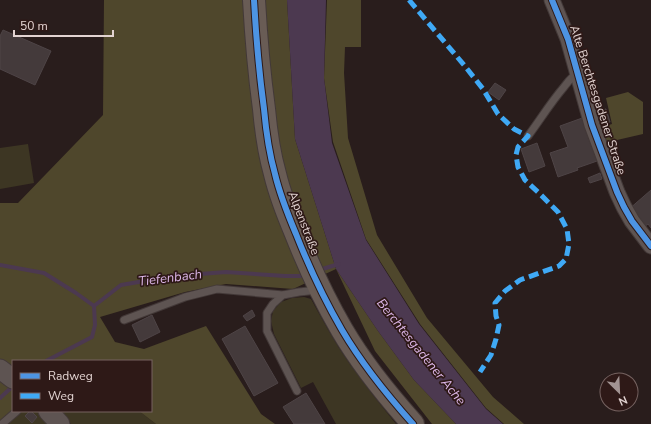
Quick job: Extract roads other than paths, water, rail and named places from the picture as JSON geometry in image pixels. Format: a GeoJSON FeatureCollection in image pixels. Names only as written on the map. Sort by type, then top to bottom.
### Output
{"type":"FeatureCollection","features":[{"type":"Feature","properties":{"kind":"main road","name":"Alpenstraße"},"geometry":{"type":"LineString","coordinates":[[254,0],[256,43],[270,152],[275,175],[288,214],[306,259],[342,331],[371,373],[413,424]]}},
{"type":"Feature","properties":{"kind":"street","name":"Alte Berchtesgadener Straße"},"geometry":{"type":"LineString","coordinates":[[552,0],[568,39],[592,125],[617,192],[632,221],[651,246]]}},
{"type":"Feature","properties":{"kind":"street"},"geometry":{"type":"LineString","coordinates":[[49,412],[60,424]]}},
{"type":"Feature","properties":{"kind":"lane"},"geometry":{"type":"LineString","coordinates":[[528,136],[554,98],[573,76],[577,74]]}},
{"type":"Feature","properties":{"kind":"lane"},"geometry":{"type":"LineString","coordinates":[[124,320],[185,297],[217,289],[283,295],[319,287]]}},
{"type":"Feature","properties":{"kind":"lane"},"geometry":{"type":"LineString","coordinates":[[283,295],[273,304],[267,313],[267,331],[297,391]]}},
{"type":"Feature","properties":{"kind":"lane"},"geometry":{"type":"LineString","coordinates":[[2,424],[16,412]]}},
{"type":"Feature","properties":{"kind":"water","name":"Berchtesgadener Ache"},"geometry":{"type":"Polygon","coordinates":[[[287,0],[326,0],[324,78],[332,143],[366,240],[419,324],[486,409],[503,424],[456,424],[414,380],[378,331],[336,269],[295,139],[287,0]]]}},
{"type":"Feature","properties":{"kind":"waterway","name":"Tiefenbach"},"geometry":{"type":"LineString","coordinates":[[319,270],[339,264]]}},
{"type":"Feature","properties":{"kind":"waterway","name":"Tiefenbach"},"geometry":{"type":"LineString","coordinates":[[0,265],[44,273],[94,306],[121,285],[174,276],[226,272],[285,276],[300,276],[307,274]]}},
{"type":"Feature","properties":{"kind":"waterway"},"geometry":{"type":"LineString","coordinates":[[48,360],[92,337],[95,325],[94,306]]}},
{"type":"Feature","properties":{"kind":"waterway"},"geometry":{"type":"LineString","coordinates":[[0,398],[12,387]]}}]}
